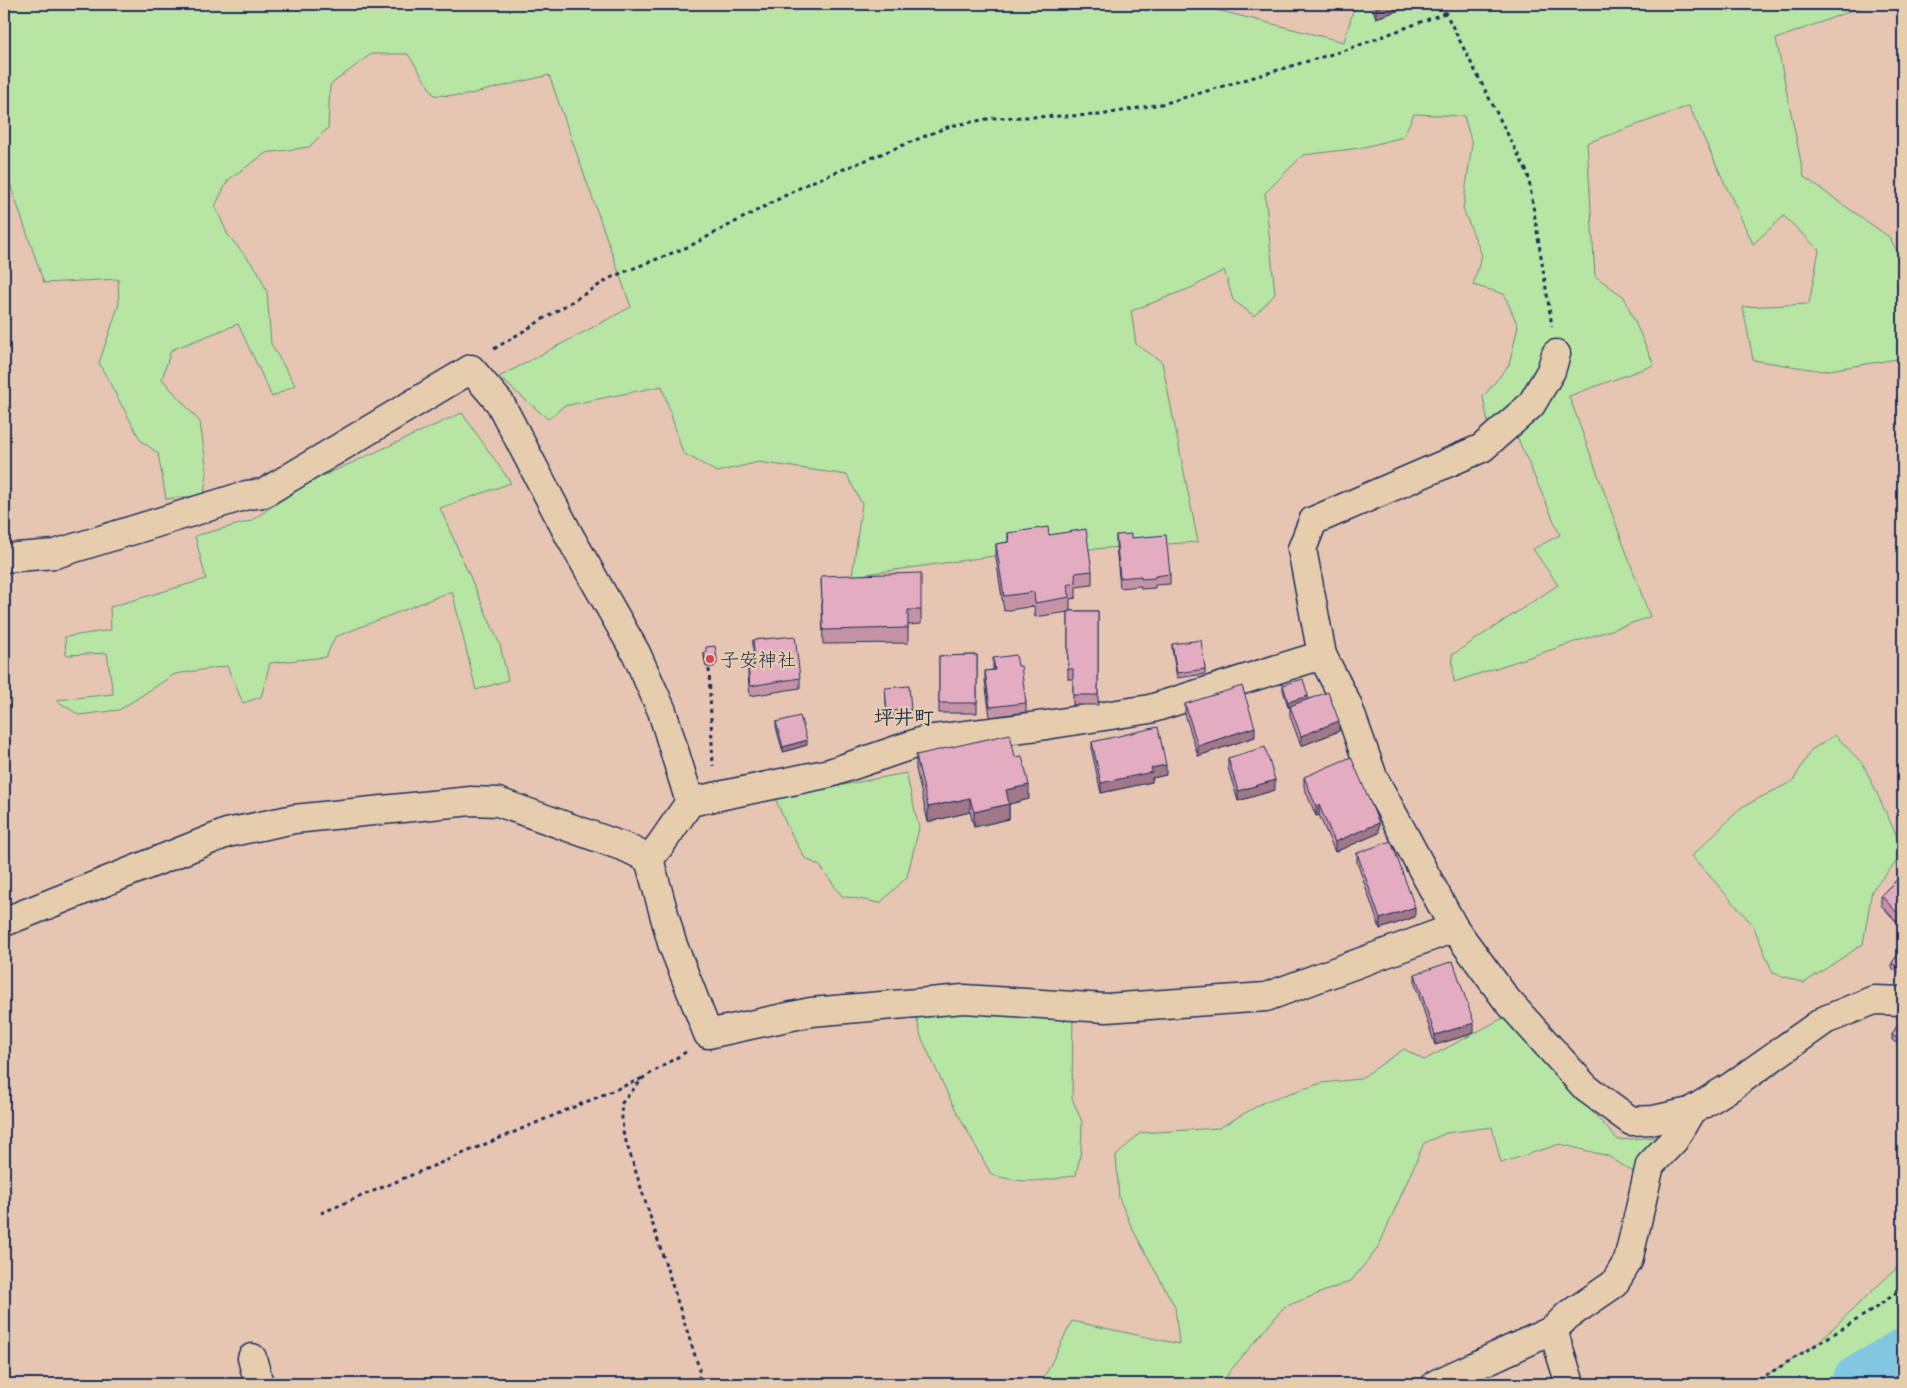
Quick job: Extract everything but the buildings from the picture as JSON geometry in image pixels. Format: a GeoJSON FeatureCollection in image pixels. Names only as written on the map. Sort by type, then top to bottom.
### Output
{"type":"FeatureCollection","features":[{"type":"Feature","properties":{"kind":"street"},"geometry":{"type":"LineString","coordinates":[[1556,354],[1551,371],[1531,405],[1482,448],[1313,521],[1302,549],[1322,655],[1347,704],[1373,777],[1454,928],[1506,999],[1586,1088],[1630,1121],[1654,1120],[1690,1112],[1732,1086],[1825,1020],[1874,1000],[1903,1001]]}},
{"type":"Feature","properties":{"kind":"street"},"geometry":{"type":"LineString","coordinates":[[4,558],[54,554],[247,495],[264,493],[471,369],[500,403],[570,537],[636,654],[702,799]]}},
{"type":"Feature","properties":{"kind":"street"},"geometry":{"type":"LineString","coordinates":[[649,858],[702,799],[830,773],[926,740],[1046,725],[1150,709],[1322,655]]}},
{"type":"Feature","properties":{"kind":"street"},"geometry":{"type":"LineString","coordinates":[[4,922],[227,834],[294,819],[471,801],[498,802],[627,848],[649,858]]}},
{"type":"Feature","properties":{"kind":"street"},"geometry":{"type":"LineString","coordinates":[[649,858],[672,943],[708,1034],[811,1012],[964,999],[1106,1008],[1266,997],[1454,928]]}},
{"type":"Feature","properties":{"kind":"street"},"geometry":{"type":"LineString","coordinates":[[1436,1384],[1553,1330],[1567,1316],[1614,1284],[1628,1260],[1650,1165],[1674,1140],[1690,1112]]}},
{"type":"Feature","properties":{"kind":"street"},"geometry":{"type":"LineString","coordinates":[[1553,1330],[1570,1384]]}},
{"type":"Feature","properties":{"kind":"street"},"geometry":{"type":"LineString","coordinates":[[252,1358],[259,1384]]}},
{"type":"Feature","properties":{"kind":"path"},"geometry":{"type":"LineString","coordinates":[[1441,4],[1528,174],[1556,354]]}},
{"type":"Feature","properties":{"kind":"path"},"geometry":{"type":"LineString","coordinates":[[471,369],[487,353],[614,276],[690,246],[807,184],[950,126],[992,118],[1100,115],[1166,103],[1349,49],[1445,13]]}},
{"type":"Feature","properties":{"kind":"path"},"geometry":{"type":"LineString","coordinates":[[702,799],[710,669]]}},
{"type":"Feature","properties":{"kind":"path"},"geometry":{"type":"LineString","coordinates":[[322,1213],[643,1078],[683,1054],[708,1034]]}},
{"type":"Feature","properties":{"kind":"path"},"geometry":{"type":"LineString","coordinates":[[643,1078],[621,1104],[623,1132],[699,1368],[699,1384]]}},
{"type":"Feature","properties":{"kind":"path"},"geometry":{"type":"LineString","coordinates":[[1752,1384],[1871,1311],[1903,1288]]}},
{"type":"Feature","properties":{"kind":"green space"},"geometry":{"type":"Polygon","coordinates":[[[4,4],[1193,4],[1344,42],[1355,4],[1869,4],[1776,39],[1804,177],[1889,237],[1903,261],[1903,358],[1823,371],[1753,360],[1743,307],[1809,304],[1819,250],[1784,216],[1753,244],[1689,106],[1587,143],[1595,276],[1624,297],[1654,365],[1569,396],[1650,617],[1454,682],[1452,655],[1558,585],[1533,549],[1560,535],[1516,434],[1491,438],[1483,397],[1509,365],[1518,326],[1504,294],[1473,285],[1482,255],[1463,209],[1472,144],[1464,116],[1414,114],[1403,137],[1360,148],[1303,155],[1265,193],[1275,294],[1254,316],[1233,300],[1224,270],[1193,287],[1131,311],[1136,344],[1162,362],[1198,542],[1001,555],[852,576],[862,504],[847,475],[759,462],[717,472],[683,453],[662,386],[564,406],[548,419],[499,377],[631,307],[549,75],[462,96],[434,95],[408,54],[371,54],[330,85],[328,128],[309,147],[266,153],[228,180],[215,206],[228,235],[258,271],[267,292],[271,344],[295,385],[272,397],[238,324],[171,350],[162,379],[200,422],[207,471],[204,495],[166,499],[158,453],[141,441],[99,363],[119,304],[118,279],[44,283],[4,166],[4,4]]]}},
{"type":"Feature","properties":{"kind":"green space"},"geometry":{"type":"Polygon","coordinates":[[[462,413],[511,483],[440,508],[500,645],[508,680],[476,690],[452,591],[335,637],[326,657],[270,663],[261,697],[243,703],[227,666],[175,674],[119,710],[79,715],[56,700],[113,694],[107,653],[66,655],[65,637],[111,630],[110,607],[206,579],[195,536],[251,521],[305,484],[462,413]]]}},
{"type":"Feature","properties":{"kind":"green space"},"geometry":{"type":"Polygon","coordinates":[[[1835,735],[1863,764],[1903,849],[1903,854],[1872,890],[1863,944],[1804,983],[1773,973],[1753,925],[1692,856],[1742,807],[1793,781],[1811,750],[1835,735]]]}},
{"type":"Feature","properties":{"kind":"green space"},"geometry":{"type":"Polygon","coordinates":[[[906,773],[919,828],[907,877],[880,903],[842,896],[820,866],[805,858],[788,828],[775,798],[906,773]]]}},
{"type":"Feature","properties":{"kind":"green space"},"geometry":{"type":"Polygon","coordinates":[[[1073,1009],[1072,1098],[1082,1122],[1081,1151],[1076,1175],[1023,1181],[991,1174],[952,1103],[921,1037],[915,1011],[1073,1009]]]}},
{"type":"Feature","properties":{"kind":"green space"},"geometry":{"type":"Polygon","coordinates":[[[1505,1017],[1618,1140],[1656,1137],[1635,1173],[1608,1156],[1560,1144],[1501,1163],[1492,1127],[1446,1133],[1424,1143],[1378,1248],[1351,1281],[1284,1307],[1230,1371],[1222,1384],[1041,1384],[1072,1321],[1179,1344],[1175,1307],[1132,1228],[1119,1198],[1116,1156],[1140,1133],[1219,1128],[1266,1101],[1322,1083],[1360,1079],[1404,1049],[1424,1060],[1505,1017]]]}},
{"type":"Feature","properties":{"kind":"green space"},"geometry":{"type":"Polygon","coordinates":[[[1903,1262],[1903,1384],[1752,1384],[1815,1345],[1903,1262]]]}},
{"type":"Feature","properties":{"kind":"waterway"},"geometry":{"type":"LineString","coordinates":[[1860,1384],[1903,1358]]}},
{"type":"Feature","properties":{"kind":"place","name":"子安神社"},"geometry":{"type":"Point","coordinates":[710,659]}},
{"type":"Feature","properties":{"kind":"district","name":"坪井町"},"geometry":{"type":"Point","coordinates":[904,717]}}]}
